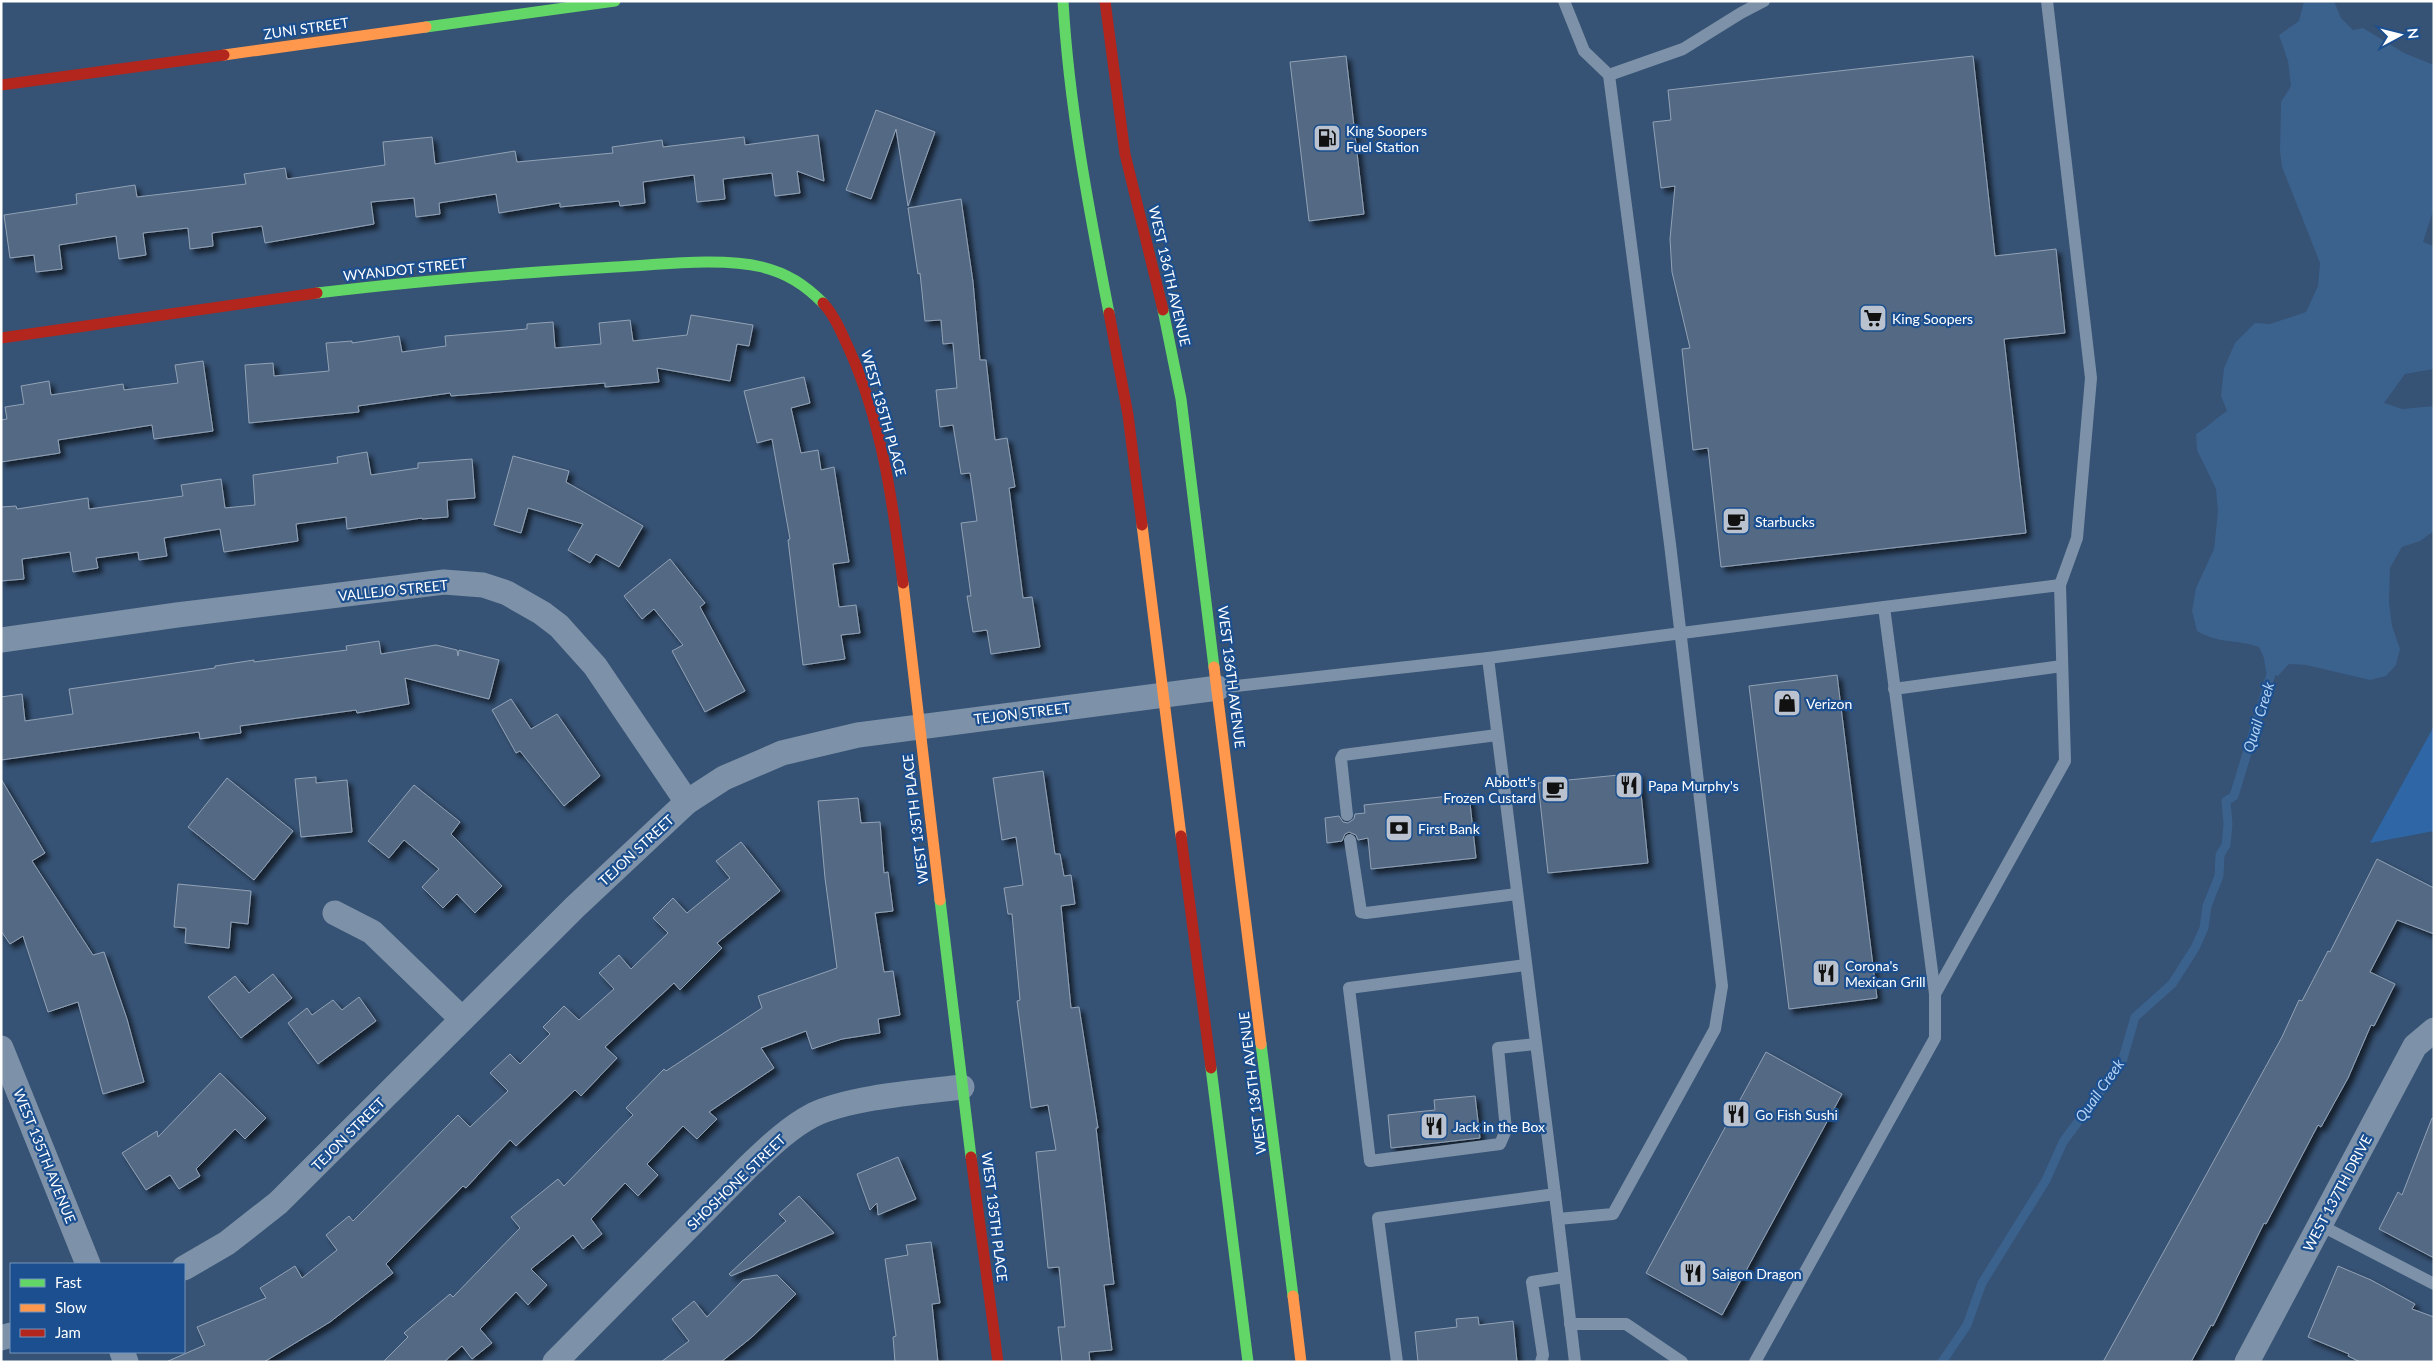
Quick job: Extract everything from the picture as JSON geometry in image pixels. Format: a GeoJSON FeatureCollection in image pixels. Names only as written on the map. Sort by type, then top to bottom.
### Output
{"type":"FeatureCollection","features":[{"type":"Feature","properties":{"kind":"main road","name":"ZUNI STREET"},"geometry":{"type":"LineString","coordinates":[[1,85],[615,1]]}},
{"type":"Feature","properties":{"kind":"main road"},"geometry":{"type":"LineString","coordinates":[[1063,1],[1065,39],[1083,177],[1128,416],[1165,695],[1248,1362]]}},
{"type":"Feature","properties":{"kind":"main road","name":"WEST 136TH AVENUE"},"geometry":{"type":"LineString","coordinates":[[1105,1],[1125,154],[1154,267],[1181,399],[1301,1362]]}},
{"type":"Feature","properties":{"kind":"main road","name":"WYANDOT STREET"},"geometry":{"type":"LineString","coordinates":[[1,338],[393,284],[579,269],[708,264],[756,266],[791,277],[809,289]]}},
{"type":"Feature","properties":{"kind":"main road","name":"WEST 135TH PLACE"},"geometry":{"type":"LineString","coordinates":[[809,289],[829,310],[846,340],[879,441],[894,508],[962,1087],[998,1362]]}},
{"type":"Feature","properties":{"kind":"street","name":"VALLEJO STREET"},"geometry":{"type":"LineString","coordinates":[[1,640],[177,615],[444,582],[483,585],[507,593],[542,613],[559,626],[595,666],[687,802]]}},
{"type":"Feature","properties":{"kind":"street","name":"TEJON STREET"},"geometry":{"type":"LineString","coordinates":[[185,1267],[227,1242],[278,1203],[575,907],[687,802],[724,778],[782,752],[858,735],[1218,688]]}},
{"type":"Feature","properties":{"kind":"street"},"geometry":{"type":"LineString","coordinates":[[335,913],[372,932],[462,1019]]}},
{"type":"Feature","properties":{"kind":"street","name":"WEST 137TH DRIVE"},"geometry":{"type":"LineString","coordinates":[[2247,1362],[2415,1046],[2434,1030]]}},
{"type":"Feature","properties":{"kind":"street","name":"WEST 135TH AVENUE"},"geometry":{"type":"LineString","coordinates":[[1,1048],[88,1263]]}},
{"type":"Feature","properties":{"kind":"street","name":"SHOSHONE STREET"},"geometry":{"type":"LineString","coordinates":[[555,1362],[748,1168],[774,1143],[804,1120],[815,1114],[852,1104],[962,1087]]}},
{"type":"Feature","properties":{"kind":"lane"},"geometry":{"type":"LineString","coordinates":[[1558,1219],[1613,1214],[1715,1029],[1722,986],[1680,633],[1609,75],[1584,51],[1564,1]]}},
{"type":"Feature","properties":{"kind":"lane"},"geometry":{"type":"LineString","coordinates":[[1609,75],[1683,49],[1764,1]]}},
{"type":"Feature","properties":{"kind":"lane"},"geometry":{"type":"LineString","coordinates":[[1935,994],[2064,761],[2060,585],[2077,538],[2091,378],[2047,1]]}},
{"type":"Feature","properties":{"kind":"lane"},"geometry":{"type":"LineString","coordinates":[[1218,688],[1488,658],[2060,585]]}},
{"type":"Feature","properties":{"kind":"lane"},"geometry":{"type":"LineString","coordinates":[[1755,1362],[1935,1038],[1935,994],[1884,607]]}},
{"type":"Feature","properties":{"kind":"lane"},"geometry":{"type":"LineString","coordinates":[[1488,658],[1575,1362]]}},
{"type":"Feature","properties":{"kind":"lane"},"geometry":{"type":"LineString","coordinates":[[1894,689],[2062,666]]}},
{"type":"Feature","properties":{"kind":"lane"},"geometry":{"type":"LineString","coordinates":[[1347,815],[1341,759],[1343,755],[1497,735]]}},
{"type":"Feature","properties":{"kind":"lane"},"geometry":{"type":"LineString","coordinates":[[1350,840],[1361,912],[1366,913],[1517,894]]}},
{"type":"Feature","properties":{"kind":"lane"},"geometry":{"type":"LineString","coordinates":[[1526,965],[1349,988],[1370,1161],[1500,1144],[1506,1130],[1498,1048],[1536,1044]]}},
{"type":"Feature","properties":{"kind":"lane"},"geometry":{"type":"LineString","coordinates":[[1397,1362],[1378,1218],[1554,1194]]}},
{"type":"Feature","properties":{"kind":"lane"},"geometry":{"type":"LineString","coordinates":[[2320,1224],[2434,1284]]}},
{"type":"Feature","properties":{"kind":"lane"},"geometry":{"type":"LineString","coordinates":[[1541,1362],[1543,1355],[1532,1282],[1564,1277]]}},
{"type":"Feature","properties":{"kind":"lane"},"geometry":{"type":"LineString","coordinates":[[1570,1324],[1626,1324],[1682,1362]]}},
{"type":"Feature","properties":{"kind":"shaded area"},"geometry":{"type":"Polygon","coordinates":[[[2304,1],[2334,1],[2341,18],[2353,30],[2363,28],[2404,53],[2434,65],[2434,208],[2423,242],[2434,246],[2434,369],[2405,374],[2384,403],[2402,409],[2434,406],[2434,531],[2420,541],[2402,547],[2390,568],[2389,602],[2392,626],[2400,649],[2396,665],[2386,676],[2370,680],[2306,665],[2289,664],[2278,676],[2266,672],[2264,658],[2259,647],[2212,638],[2197,631],[2192,611],[2196,588],[2214,549],[2218,512],[2216,489],[2197,450],[2196,434],[2227,411],[2221,396],[2224,368],[2235,343],[2255,323],[2270,324],[2306,312],[2318,286],[2320,263],[2282,167],[2280,151],[2281,102],[2291,86],[2288,61],[2279,35],[2299,21],[2304,1]]]}},
{"type":"Feature","properties":{"kind":"shaded area"},"geometry":{"type":"Polygon","coordinates":[[[2434,726],[2434,831],[2370,843],[2434,726]]]}},
{"type":"Feature","properties":{"kind":"building","name":"King Soopers Fuel Station"},"geometry":{"type":"Polygon","coordinates":[[[1346,56],[1364,214],[1309,221],[1290,62],[1346,56]]]}},
{"type":"Feature","properties":{"kind":"building","name":"King Soopers"},"geometry":{"type":"Polygon","coordinates":[[[1973,56],[1995,256],[2056,249],[2065,333],[2004,339],[2026,533],[1721,567],[1708,448],[1693,450],[1682,349],[1690,348],[1672,272],[1670,239],[1675,186],[1661,188],[1653,122],[1671,120],[1668,90],[1973,56]]]}},
{"type":"Feature","properties":{"kind":"building"},"geometry":{"type":"Polygon","coordinates":[[[876,110],[935,132],[908,206],[896,129],[871,199],[846,190],[876,110]]]}},
{"type":"Feature","properties":{"kind":"building"},"geometry":{"type":"Polygon","coordinates":[[[818,135],[824,181],[797,171],[800,193],[775,196],[772,173],[723,179],[725,199],[697,202],[694,175],[643,182],[645,203],[620,206],[619,201],[560,207],[560,203],[499,213],[496,194],[439,203],[440,214],[416,217],[414,198],[371,202],[374,224],[265,243],[262,226],[212,233],[213,246],[190,249],[188,228],[143,233],[146,255],[119,259],[116,236],[59,245],[62,269],[36,272],[34,255],[10,258],[4,215],[77,204],[76,194],[135,185],[137,197],[246,184],[244,174],[285,168],[287,179],[385,165],[383,142],[432,137],[435,164],[515,151],[517,162],[613,153],[612,147],[662,140],[663,147],[744,137],[745,145],[818,135]]]}},
{"type":"Feature","properties":{"kind":"building"},"geometry":{"type":"Polygon","coordinates":[[[961,199],[973,282],[980,360],[986,360],[995,440],[1007,438],[1015,487],[1009,488],[1023,598],[1032,597],[1040,647],[991,654],[987,630],[973,632],[967,596],[971,596],[961,523],[977,521],[970,473],[961,474],[953,425],[940,427],[936,390],[957,388],[953,343],[943,344],[941,320],[925,321],[920,273],[918,274],[908,208],[961,199]]]}},
{"type":"Feature","properties":{"kind":"building"},"geometry":{"type":"Polygon","coordinates":[[[691,315],[753,325],[749,346],[737,344],[730,381],[657,368],[659,382],[605,387],[605,383],[451,396],[450,393],[358,406],[359,412],[249,423],[245,365],[273,363],[274,376],[329,371],[326,343],[352,341],[352,343],[399,336],[402,352],[446,346],[445,336],[527,329],[527,324],[553,322],[555,348],[601,344],[599,323],[630,320],[633,341],[687,335],[691,315]]]}},
{"type":"Feature","properties":{"kind":"building"},"geometry":{"type":"Polygon","coordinates":[[[203,361],[213,431],[154,439],[152,425],[58,440],[60,453],[1,462],[1,420],[7,419],[5,407],[24,404],[21,386],[49,381],[51,395],[123,384],[124,390],[178,383],[175,365],[203,361]]]}},
{"type":"Feature","properties":{"kind":"building"},"geometry":{"type":"Polygon","coordinates":[[[804,377],[810,403],[791,408],[801,453],[818,450],[821,470],[834,467],[849,562],[833,564],[839,607],[856,605],[860,633],[841,635],[845,659],[803,665],[788,540],[790,539],[772,439],[757,443],[744,391],[804,377]]]}},
{"type":"Feature","properties":{"kind":"building"},"geometry":{"type":"Polygon","coordinates":[[[367,452],[371,475],[418,468],[418,463],[472,459],[475,498],[447,500],[448,517],[422,518],[347,529],[346,517],[296,524],[298,541],[224,552],[220,529],[164,538],[167,556],[139,560],[138,552],[96,558],[98,568],[73,572],[70,552],[22,559],[24,579],[1,581],[1,507],[16,506],[17,509],[88,498],[89,509],[183,496],[181,485],[221,479],[225,508],[255,505],[253,475],[338,463],[337,457],[367,452]]]}},
{"type":"Feature","properties":{"kind":"building"},"geometry":{"type":"Polygon","coordinates":[[[513,456],[569,471],[566,482],[643,526],[619,567],[596,554],[590,563],[568,550],[583,524],[528,508],[521,533],[494,525],[513,456]]]}},
{"type":"Feature","properties":{"kind":"building"},"geometry":{"type":"Polygon","coordinates":[[[670,559],[705,603],[700,607],[745,691],[705,712],[672,651],[683,645],[654,609],[642,619],[624,596],[670,559]]]}},
{"type":"Feature","properties":{"kind":"building"},"geometry":{"type":"Polygon","coordinates":[[[379,641],[381,654],[436,645],[457,650],[458,656],[459,650],[499,660],[489,699],[405,678],[409,704],[357,713],[356,710],[240,726],[241,733],[200,739],[199,732],[1,760],[1,697],[22,694],[25,721],[73,714],[69,689],[215,668],[215,666],[254,660],[254,662],[347,650],[346,646],[379,641]]]}},
{"type":"Feature","properties":{"kind":"building"},"geometry":{"type":"Polygon","coordinates":[[[1837,675],[1877,998],[1789,1009],[1749,686],[1837,675]]]}},
{"type":"Feature","properties":{"kind":"building"},"geometry":{"type":"Polygon","coordinates":[[[511,699],[531,729],[557,714],[600,776],[564,806],[520,751],[516,753],[492,710],[511,699]]]}},
{"type":"Feature","properties":{"kind":"building"},"geometry":{"type":"Polygon","coordinates":[[[1043,771],[1055,854],[1060,854],[1064,876],[1071,875],[1075,904],[1061,906],[1071,1008],[1079,1007],[1098,1128],[1096,1128],[1114,1284],[1104,1285],[1112,1350],[1089,1352],[1090,1362],[1062,1362],[1058,1327],[1065,1327],[1059,1267],[1048,1268],[1036,1152],[1056,1150],[1048,1105],[1031,1108],[1017,1001],[1020,1000],[1012,914],[1008,914],[1004,888],[1023,885],[1016,837],[1002,840],[993,778],[1043,771]]]}},
{"type":"Feature","properties":{"kind":"building"},"geometry":{"type":"Polygon","coordinates":[[[1639,773],[1648,863],[1548,873],[1538,783],[1639,773]]]}},
{"type":"Feature","properties":{"kind":"building"},"geometry":{"type":"Polygon","coordinates":[[[316,777],[316,783],[347,780],[352,832],[301,837],[295,779],[316,777]]]}},
{"type":"Feature","properties":{"kind":"building"},"geometry":{"type":"Polygon","coordinates":[[[227,778],[293,831],[254,880],[188,827],[227,778]]]}},
{"type":"Feature","properties":{"kind":"building"},"geometry":{"type":"Polygon","coordinates":[[[1,779],[45,853],[32,861],[93,955],[104,952],[127,1019],[144,1082],[103,1094],[78,1002],[48,1012],[23,936],[10,944],[1,931],[1,779]]]}},
{"type":"Feature","properties":{"kind":"building"},"geometry":{"type":"Polygon","coordinates":[[[414,785],[460,822],[451,834],[502,886],[475,913],[457,894],[443,908],[422,887],[439,869],[404,840],[389,858],[368,841],[414,785]]]}},
{"type":"Feature","properties":{"kind":"building","name":"First Bank"},"geometry":{"type":"Polygon","coordinates":[[[1469,794],[1476,858],[1371,869],[1368,838],[1358,840],[1356,835],[1349,832],[1345,834],[1342,841],[1327,843],[1325,818],[1339,816],[1343,822],[1348,823],[1354,819],[1355,814],[1365,813],[1364,805],[1469,794]]]}},
{"type":"Feature","properties":{"kind":"building"},"geometry":{"type":"Polygon","coordinates":[[[858,798],[861,823],[880,822],[884,873],[888,872],[893,911],[875,913],[884,972],[893,971],[900,1015],[878,1019],[880,1033],[842,1039],[812,1049],[806,1031],[761,1048],[774,1068],[709,1112],[717,1119],[697,1139],[683,1126],[647,1164],[658,1175],[638,1196],[625,1183],[591,1219],[602,1234],[583,1249],[573,1235],[531,1269],[547,1285],[528,1305],[516,1292],[480,1329],[492,1343],[472,1359],[462,1346],[444,1362],[383,1362],[408,1337],[404,1333],[450,1294],[453,1297],[520,1228],[511,1217],[558,1179],[564,1186],[633,1115],[626,1108],[664,1069],[666,1071],[762,1008],[758,996],[837,968],[825,878],[818,801],[858,798]]]}},
{"type":"Feature","properties":{"kind":"building"},"geometry":{"type":"Polygon","coordinates":[[[741,842],[780,891],[717,943],[722,948],[680,990],[674,983],[605,1047],[617,1058],[581,1096],[575,1090],[516,1146],[510,1140],[466,1188],[463,1186],[386,1264],[393,1273],[330,1322],[264,1362],[166,1362],[205,1345],[197,1327],[266,1298],[260,1288],[295,1266],[302,1278],[337,1250],[326,1235],[349,1216],[353,1221],[458,1115],[470,1127],[508,1091],[490,1073],[510,1054],[520,1064],[550,1034],[543,1027],[564,1006],[579,1020],[614,989],[599,973],[619,955],[631,969],[668,933],[653,918],[673,898],[687,913],[730,878],[716,861],[741,842]]]}},
{"type":"Feature","properties":{"kind":"building"},"geometry":{"type":"Polygon","coordinates":[[[2377,859],[2434,888],[2434,934],[2397,920],[2370,972],[2395,984],[2374,1026],[2371,1025],[2348,1078],[2321,1127],[2318,1125],[2266,1224],[2264,1223],[2213,1326],[2211,1325],[2191,1362],[2103,1362],[2282,1037],[2299,1000],[2302,1001],[2328,951],[2330,952],[2377,859]]]}},
{"type":"Feature","properties":{"kind":"building"},"geometry":{"type":"Polygon","coordinates":[[[178,884],[251,891],[248,924],[231,922],[229,948],[185,943],[186,928],[174,927],[178,884]]]}},
{"type":"Feature","properties":{"kind":"building"},"geometry":{"type":"Polygon","coordinates":[[[273,974],[292,998],[241,1038],[208,997],[235,976],[249,993],[273,974]]]}},
{"type":"Feature","properties":{"kind":"building"},"geometry":{"type":"Polygon","coordinates":[[[359,997],[376,1021],[318,1064],[288,1023],[307,1008],[312,1015],[333,1000],[342,1010],[359,997]]]}},
{"type":"Feature","properties":{"kind":"building"},"geometry":{"type":"Polygon","coordinates":[[[1766,1052],[1842,1094],[1722,1315],[1646,1273],[1766,1052]]]}},
{"type":"Feature","properties":{"kind":"building"},"geometry":{"type":"Polygon","coordinates":[[[220,1073],[266,1118],[245,1139],[235,1129],[196,1169],[200,1176],[179,1189],[170,1175],[146,1190],[122,1153],[157,1131],[158,1137],[220,1073]]]}},
{"type":"Feature","properties":{"kind":"building","name":"Jack in the Box"},"geometry":{"type":"Polygon","coordinates":[[[1475,1096],[1480,1138],[1391,1148],[1388,1115],[1435,1110],[1434,1100],[1475,1096]]]}},
{"type":"Feature","properties":{"kind":"building"},"geometry":{"type":"Polygon","coordinates":[[[2432,1118],[2434,1119],[2434,1258],[2379,1229],[2398,1192],[2402,1195],[2432,1118]]]}},
{"type":"Feature","properties":{"kind":"building"},"geometry":{"type":"Polygon","coordinates":[[[898,1157],[916,1199],[878,1215],[877,1203],[870,1210],[857,1174],[898,1157]]]}},
{"type":"Feature","properties":{"kind":"building"},"geometry":{"type":"Polygon","coordinates":[[[799,1196],[834,1233],[731,1276],[729,1274],[786,1221],[779,1214],[799,1196]]]}},
{"type":"Feature","properties":{"kind":"building"},"geometry":{"type":"Polygon","coordinates":[[[931,1242],[940,1303],[932,1304],[938,1362],[895,1362],[893,1337],[896,1336],[885,1259],[908,1255],[906,1245],[931,1242]]]}},
{"type":"Feature","properties":{"kind":"building"},"geometry":{"type":"Polygon","coordinates":[[[2338,1266],[2371,1280],[2415,1304],[2412,1309],[2434,1317],[2434,1362],[2360,1362],[2348,1356],[2349,1354],[2308,1337],[2338,1266]]]}},
{"type":"Feature","properties":{"kind":"building"},"geometry":{"type":"Polygon","coordinates":[[[777,1275],[796,1294],[752,1337],[721,1362],[661,1362],[689,1341],[672,1319],[694,1301],[707,1317],[743,1280],[777,1275]]]}},
{"type":"Feature","properties":{"kind":"building"},"geometry":{"type":"Polygon","coordinates":[[[1478,1317],[1479,1325],[1513,1321],[1517,1362],[1418,1362],[1415,1332],[1457,1327],[1456,1319],[1478,1317]]]}},
{"type":"Feature","properties":{"kind":"waterway","name":"Quail Creek"},"geometry":{"type":"LineString","coordinates":[[1942,1362],[1967,1325],[1982,1283],[2046,1180],[2063,1142],[2122,1062],[2135,1017],[2172,984],[2195,948],[2204,928],[2207,906],[2219,876],[2220,855],[2226,845],[2228,824],[2226,801],[2234,796],[2271,674]]}},
{"type":"Feature","properties":{"kind":"traffic: fast"},"geometry":{"type":"LineString","coordinates":[[426,27],[615,1]]}},
{"type":"Feature","properties":{"kind":"traffic: fast"},"geometry":{"type":"LineString","coordinates":[[1063,1],[1075,119],[1087,197],[1109,313]]}},
{"type":"Feature","properties":{"kind":"traffic: fast"},"geometry":{"type":"LineString","coordinates":[[317,293],[503,275],[670,263],[727,262],[762,267],[780,273],[795,281],[823,303]]}},
{"type":"Feature","properties":{"kind":"traffic: fast"},"geometry":{"type":"LineString","coordinates":[[1163,310],[1181,399],[1214,667]]}},
{"type":"Feature","properties":{"kind":"traffic: fast"},"geometry":{"type":"LineString","coordinates":[[940,900],[971,1157]]}},
{"type":"Feature","properties":{"kind":"traffic: fast"},"geometry":{"type":"LineString","coordinates":[[1261,1044],[1293,1296]]}},
{"type":"Feature","properties":{"kind":"traffic: fast"},"geometry":{"type":"LineString","coordinates":[[1211,1068],[1248,1362]]}},
{"type":"Feature","properties":{"kind":"traffic: slow"},"geometry":{"type":"LineString","coordinates":[[224,55],[426,27]]}},
{"type":"Feature","properties":{"kind":"traffic: slow"},"geometry":{"type":"LineString","coordinates":[[1142,525],[1181,836]]}},
{"type":"Feature","properties":{"kind":"traffic: slow"},"geometry":{"type":"LineString","coordinates":[[903,583],[940,900]]}},
{"type":"Feature","properties":{"kind":"traffic: slow"},"geometry":{"type":"LineString","coordinates":[[1214,667],[1261,1044]]}},
{"type":"Feature","properties":{"kind":"traffic: slow"},"geometry":{"type":"LineString","coordinates":[[1293,1296],[1301,1362]]}},
{"type":"Feature","properties":{"kind":"traffic: jam"},"geometry":{"type":"LineString","coordinates":[[1105,1],[1125,154],[1163,310]]}},
{"type":"Feature","properties":{"kind":"traffic: jam"},"geometry":{"type":"LineString","coordinates":[[1,85],[224,55]]}},
{"type":"Feature","properties":{"kind":"traffic: jam"},"geometry":{"type":"LineString","coordinates":[[1,338],[317,293]]}},
{"type":"Feature","properties":{"kind":"traffic: jam"},"geometry":{"type":"LineString","coordinates":[[823,303],[835,319],[844,337],[870,405],[885,464],[903,583]]}},
{"type":"Feature","properties":{"kind":"traffic: jam"},"geometry":{"type":"LineString","coordinates":[[1109,313],[1128,415],[1142,525]]}},
{"type":"Feature","properties":{"kind":"traffic: jam"},"geometry":{"type":"LineString","coordinates":[[1181,836],[1211,1068]]}},
{"type":"Feature","properties":{"kind":"traffic: jam"},"geometry":{"type":"LineString","coordinates":[[971,1157],[998,1362]]}},
{"type":"Feature","properties":{"kind":"place","name":"King Soopers Fuel Station"},"geometry":{"type":"Point","coordinates":[1327,138]}},
{"type":"Feature","properties":{"kind":"place","name":"King Soopers"},"geometry":{"type":"Point","coordinates":[1873,318]}},
{"type":"Feature","properties":{"kind":"place","name":"Starbucks"},"geometry":{"type":"Point","coordinates":[1736,521]}},
{"type":"Feature","properties":{"kind":"place","name":"Verizon"},"geometry":{"type":"Point","coordinates":[1787,703]}},
{"type":"Feature","properties":{"kind":"place","name":"Papa Murphy's"},"geometry":{"type":"Point","coordinates":[1629,785]}},
{"type":"Feature","properties":{"kind":"place","name":"Abbott's Frozen Custard"},"geometry":{"type":"Point","coordinates":[1555,789]}},
{"type":"Feature","properties":{"kind":"place","name":"First Bank"},"geometry":{"type":"Point","coordinates":[1399,828]}},
{"type":"Feature","properties":{"kind":"place","name":"Corona's Mexican Grill"},"geometry":{"type":"Point","coordinates":[1826,973]}},
{"type":"Feature","properties":{"kind":"place","name":"Go Fish Sushi"},"geometry":{"type":"Point","coordinates":[1736,1114]}},
{"type":"Feature","properties":{"kind":"place","name":"Jack in the Box"},"geometry":{"type":"Point","coordinates":[1434,1126]}},
{"type":"Feature","properties":{"kind":"place","name":"Saigon Dragon"},"geometry":{"type":"Point","coordinates":[1693,1273]}}]}
